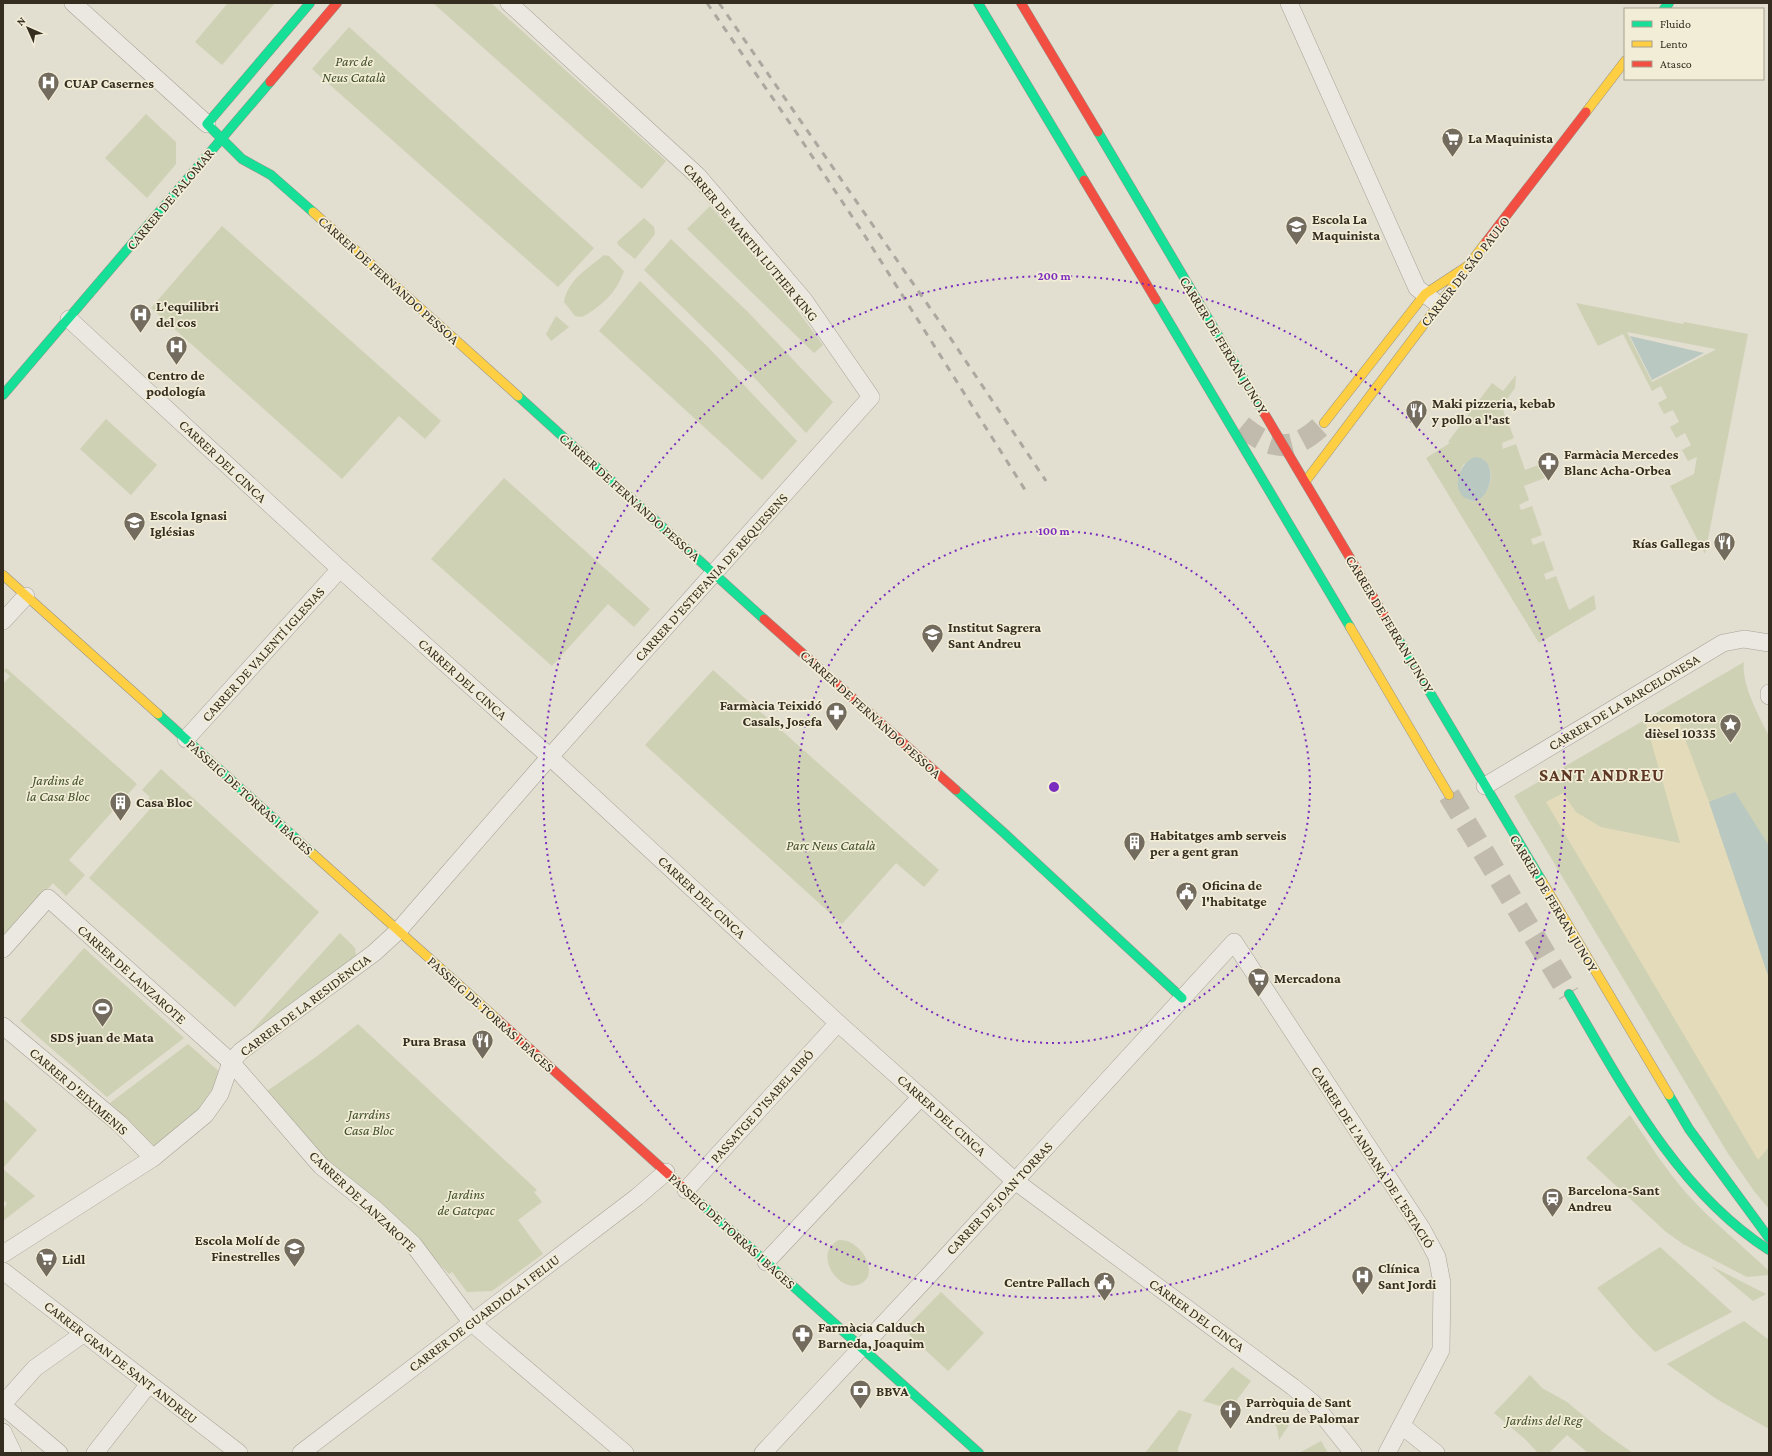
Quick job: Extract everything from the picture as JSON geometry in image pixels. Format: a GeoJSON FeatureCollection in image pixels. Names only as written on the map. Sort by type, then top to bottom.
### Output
{"type":"FeatureCollection","features":[{"type":"Feature","properties":{"kind":"main road","name":"CARRER DE PALOMAR"},"geometry":{"type":"LineString","coordinates":[[207,124],[310,3]]}},
{"type":"Feature","properties":{"kind":"main road","name":"CARRER DE PALOMAR"},"geometry":{"type":"LineString","coordinates":[[3,396],[337,3]]}},
{"type":"Feature","properties":{"kind":"main road"},"geometry":{"type":"LineString","coordinates":[[978,3],[1221,408],[1449,795]]}},
{"type":"Feature","properties":{"kind":"main road","name":"CARRER DE FERRAN JUNOY"},"geometry":{"type":"LineString","coordinates":[[1021,3],[1689,1129],[1769,1238]]}},
{"type":"Feature","properties":{"kind":"main road","name":"CARRER DE SÃO PAULO"},"geometry":{"type":"LineString","coordinates":[[1305,482],[1438,305],[1624,62]]}},
{"type":"Feature","properties":{"kind":"main road","name":"CARRER DE FERNANDO PESSOA"},"geometry":{"type":"LineString","coordinates":[[207,124],[242,159],[271,175],[1003,832],[1182,998]]}},
{"type":"Feature","properties":{"kind":"main road"},"geometry":{"type":"LineString","coordinates":[[1324,422],[1425,294],[1469,265]]}},
{"type":"Feature","properties":{"kind":"main road"},"geometry":{"type":"LineString","coordinates":[[1221,408],[1242,426]]}},
{"type":"Feature","properties":{"kind":"main road","name":"PASSEIG DE TORRAS I BAGES"},"geometry":{"type":"LineString","coordinates":[[3,575],[979,1453]]}},
{"type":"Feature","properties":{"kind":"main road"},"geometry":{"type":"LineString","coordinates":[[1569,994],[1636,1107],[1667,1151],[1702,1193],[1733,1224],[1754,1241],[1769,1250]]}},
{"type":"Feature","properties":{"kind":"street","name":"CARRER DE FERNANDO PESSOA"},"geometry":{"type":"LineString","coordinates":[[73,3],[207,124]]}},
{"type":"Feature","properties":{"kind":"street","name":"CARRER DE MARTIN LUTHER KING"},"geometry":{"type":"LineString","coordinates":[[509,3],[698,176],[804,300],[870,397]]}},
{"type":"Feature","properties":{"kind":"street"},"geometry":{"type":"LineString","coordinates":[[1288,3],[1302,30],[1417,288],[1438,305]]}},
{"type":"Feature","properties":{"kind":"street","name":"CARRER DEL CINCA"},"geometry":{"type":"LineString","coordinates":[[69,319],[340,569],[550,757],[838,1023],[1015,1181],[1313,1403],[1353,1453]]}},
{"type":"Feature","properties":{"kind":"street","name":"CARRER D'ESTEFANIA DE REQUESENS"},"geometry":{"type":"LineString","coordinates":[[550,757],[870,397]]}},
{"type":"Feature","properties":{"kind":"street","name":"CARRER DE VALENTÍ IGLESIAS"},"geometry":{"type":"LineString","coordinates":[[186,739],[340,569]]}},
{"type":"Feature","properties":{"kind":"street"},"geometry":{"type":"LineString","coordinates":[[3,621],[26,596]]}},
{"type":"Feature","properties":{"kind":"street","name":"CARRER DE LA BARCELONESA"},"geometry":{"type":"LineString","coordinates":[[1485,786],[1723,643],[1744,639],[1769,643]]}},
{"type":"Feature","properties":{"kind":"street","name":"CARRER DE LA RESIDÈNCIA"},"geometry":{"type":"LineString","coordinates":[[3,1254],[153,1158],[205,1115],[220,1094],[231,1062],[241,1051],[374,954],[398,931],[550,757]]}},
{"type":"Feature","properties":{"kind":"street","name":"CARRER DE LANZAROTE"},"geometry":{"type":"LineString","coordinates":[[3,949],[48,898],[231,1062],[321,1166],[375,1209],[413,1244],[472,1323],[625,1453]]}},
{"type":"Feature","properties":{"kind":"street","name":"CARRER DE JOAN TORRAS"},"geometry":{"type":"LineString","coordinates":[[763,1453],[1234,942]]}},
{"type":"Feature","properties":{"kind":"street","name":"CARRER DE L'ANDANA DE L'ESTACIÓ"},"geometry":{"type":"LineString","coordinates":[[1234,942],[1422,1229],[1437,1257],[1442,1283],[1441,1350],[1387,1453]]}},
{"type":"Feature","properties":{"kind":"street","name":"PASSATGE D'ISABEL RIBÓ"},"geometry":{"type":"LineString","coordinates":[[686,1190],[838,1023]]}},
{"type":"Feature","properties":{"kind":"street","name":"CARRER D'EIXIMENIS"},"geometry":{"type":"LineString","coordinates":[[3,1026],[120,1124],[153,1158]]}},
{"type":"Feature","properties":{"kind":"street"},"geometry":{"type":"LineString","coordinates":[[766,1262],[921,1097]]}},
{"type":"Feature","properties":{"kind":"street","name":"CARRER DE GUARDIOLA I FELIU"},"geometry":{"type":"LineString","coordinates":[[301,1453],[637,1197],[666,1172]]}},
{"type":"Feature","properties":{"kind":"street","name":"CARRER GRAN DE SANT ANDREU"},"geometry":{"type":"LineString","coordinates":[[3,1271],[239,1453]]}},
{"type":"Feature","properties":{"kind":"street"},"geometry":{"type":"LineString","coordinates":[[59,1453],[3,1405],[35,1368],[83,1334]]}},
{"type":"Feature","properties":{"kind":"street"},"geometry":{"type":"LineString","coordinates":[[95,1453],[149,1384]]}},
{"type":"Feature","properties":{"kind":"street"},"geometry":{"type":"LineString","coordinates":[[1402,1426],[1436,1453]]}},
{"type":"Feature","properties":{"kind":"street"},"geometry":{"type":"LineString","coordinates":[[3,1432],[13,1453]]}},
{"type":"Feature","properties":{"kind":"green space"},"geometry":{"type":"Polygon","coordinates":[[[228,3],[275,3],[222,65],[195,42],[228,3]]]}},
{"type":"Feature","properties":{"kind":"green space"},"geometry":{"type":"Polygon","coordinates":[[[433,3],[491,3],[666,161],[642,189],[433,3]]]}},
{"type":"Feature","properties":{"kind":"green space","name":"Parc de Neus Català"},"geometry":{"type":"Polygon","coordinates":[[[349,27],[594,248],[558,287],[312,69],[349,27]]]}},
{"type":"Feature","properties":{"kind":"green space"},"geometry":{"type":"Polygon","coordinates":[[[146,114],[176,142],[176,164],[147,198],[105,158],[146,114]]]}},
{"type":"Feature","properties":{"kind":"green space"},"geometry":{"type":"Polygon","coordinates":[[[710,206],[774,279],[823,345],[814,353],[687,229],[710,206]]]}},
{"type":"Feature","properties":{"kind":"green space"},"geometry":{"type":"Polygon","coordinates":[[[644,218],[654,227],[655,234],[635,259],[618,245],[617,242],[644,218]]]}},
{"type":"Feature","properties":{"kind":"green space"},"geometry":{"type":"Polygon","coordinates":[[[222,226],[441,421],[425,439],[399,416],[342,479],[151,308],[222,226]]]}},
{"type":"Feature","properties":{"kind":"green space"},"geometry":{"type":"Polygon","coordinates":[[[671,239],[749,313],[833,402],[806,433],[749,372],[644,270],[671,239]]]}},
{"type":"Feature","properties":{"kind":"green space"},"geometry":{"type":"Polygon","coordinates":[[[604,255],[609,256],[624,271],[621,279],[608,298],[596,309],[582,317],[575,316],[564,302],[566,294],[574,281],[604,255]]]}},
{"type":"Feature","properties":{"kind":"green space"},"geometry":{"type":"Polygon","coordinates":[[[640,281],[708,347],[797,441],[762,480],[599,331],[640,281]]]}},
{"type":"Feature","properties":{"kind":"green space"},"geometry":{"type":"Polygon","coordinates":[[[1576,303],[1683,324],[1684,322],[1748,334],[1705,554],[1670,486],[1694,474],[1697,457],[1688,461],[1682,450],[1691,445],[1685,433],[1676,438],[1670,427],[1679,422],[1673,410],[1664,414],[1658,403],[1667,398],[1661,386],[1652,391],[1623,334],[1598,346],[1576,303]],[[1627,332],[1652,382],[1715,349],[1627,332]]]}},
{"type":"Feature","properties":{"kind":"green space"},"geometry":{"type":"Polygon","coordinates":[[[556,316],[569,327],[551,341],[546,334],[556,316]]]}},
{"type":"Feature","properties":{"kind":"green space"},"geometry":{"type":"Polygon","coordinates":[[[1516,375],[1515,388],[1502,406],[1505,416],[1494,420],[1496,426],[1508,422],[1514,438],[1502,443],[1503,449],[1516,444],[1525,470],[1546,462],[1547,477],[1524,486],[1529,500],[1519,505],[1521,510],[1532,506],[1542,535],[1531,539],[1533,545],[1544,541],[1554,570],[1544,574],[1546,580],[1556,576],[1569,610],[1594,595],[1596,609],[1539,643],[1426,458],[1450,443],[1448,442],[1492,383],[1503,391],[1516,375]],[[1483,459],[1464,464],[1459,473],[1458,484],[1460,490],[1466,498],[1473,501],[1479,499],[1485,493],[1490,485],[1491,476],[1489,467],[1483,459]]]}},
{"type":"Feature","properties":{"kind":"green space"},"geometry":{"type":"Polygon","coordinates":[[[106,419],[157,465],[131,495],[80,449],[106,419]]]}},
{"type":"Feature","properties":{"kind":"green space"},"geometry":{"type":"Polygon","coordinates":[[[504,478],[650,609],[634,627],[608,604],[552,666],[431,559],[504,478]]]}},
{"type":"Feature","properties":{"kind":"green space"},"geometry":{"type":"Polygon","coordinates":[[[1744,662],[1745,680],[1748,690],[1769,736],[1769,1209],[1754,1191],[1727,1152],[1514,796],[1744,662]]]}},
{"type":"Feature","properties":{"kind":"green space","name":"Jardins de la Casa Bloc"},"geometry":{"type":"Polygon","coordinates":[[[6,668],[137,784],[69,860],[85,875],[66,896],[53,883],[3,940],[3,684],[10,676],[4,671],[6,668]]]}},
{"type":"Feature","properties":{"kind":"green space","name":"Parc Neus Català"},"geometry":{"type":"Polygon","coordinates":[[[713,670],[939,870],[924,887],[896,863],[842,924],[645,745],[713,670]]]}},
{"type":"Feature","properties":{"kind":"green space"},"geometry":{"type":"Polygon","coordinates":[[[161,769],[319,912],[235,1007],[89,878],[150,809],[144,803],[150,797],[142,790],[161,769]]]}},
{"type":"Feature","properties":{"kind":"green space"},"geometry":{"type":"Polygon","coordinates":[[[340,933],[355,948],[356,956],[247,1036],[340,933]]]}},
{"type":"Feature","properties":{"kind":"green space","name":"SDS juan de Mata"},"geometry":{"type":"Polygon","coordinates":[[[84,948],[184,1038],[107,1097],[20,1021],[84,948]]]}},
{"type":"Feature","properties":{"kind":"green space","name":"Jardins de Gatcpac"},"geometry":{"type":"Polygon","coordinates":[[[358,1024],[537,1190],[534,1192],[542,1202],[518,1220],[543,1254],[492,1291],[467,1292],[452,1272],[449,1274],[394,1217],[321,1166],[267,1091],[316,1057],[358,1024]]]}},
{"type":"Feature","properties":{"kind":"green space"},"geometry":{"type":"Polygon","coordinates":[[[188,1044],[222,1074],[207,1103],[155,1147],[110,1103],[188,1044]]]}},
{"type":"Feature","properties":{"kind":"green space"},"geometry":{"type":"Polygon","coordinates":[[[3,1099],[37,1130],[3,1168],[3,1099]]]}},
{"type":"Feature","properties":{"kind":"green space"},"geometry":{"type":"Polygon","coordinates":[[[1630,1115],[1664,1166],[1679,1185],[1717,1224],[1769,1271],[1769,1275],[1747,1277],[1683,1244],[1665,1231],[1586,1158],[1630,1115]]]}},
{"type":"Feature","properties":{"kind":"green space"},"geometry":{"type":"Polygon","coordinates":[[[3,1169],[35,1196],[3,1221],[3,1210],[7,1203],[3,1200],[3,1169]]]}},
{"type":"Feature","properties":{"kind":"green space"},"geometry":{"type":"Polygon","coordinates":[[[839,1240],[845,1240],[855,1245],[860,1249],[866,1259],[869,1274],[862,1283],[854,1286],[846,1284],[838,1279],[832,1272],[828,1263],[828,1255],[831,1246],[839,1240]]]}},
{"type":"Feature","properties":{"kind":"green space"},"geometry":{"type":"Polygon","coordinates":[[[1660,1247],[1732,1312],[1655,1352],[1634,1331],[1597,1288],[1660,1247]]]}},
{"type":"Feature","properties":{"kind":"green space"},"geometry":{"type":"Polygon","coordinates":[[[1711,1266],[1766,1294],[1753,1301],[1711,1266]]]}},
{"type":"Feature","properties":{"kind":"green space"},"geometry":{"type":"Polygon","coordinates":[[[941,1292],[984,1333],[948,1371],[904,1330],[941,1292]]]}},
{"type":"Feature","properties":{"kind":"green space"},"geometry":{"type":"Polygon","coordinates":[[[1744,1321],[1769,1340],[1769,1429],[1715,1398],[1667,1364],[1744,1321]]]}},
{"type":"Feature","properties":{"kind":"green space"},"geometry":{"type":"Polygon","coordinates":[[[1232,1367],[1251,1381],[1230,1409],[1203,1401],[1232,1367]]]}},
{"type":"Feature","properties":{"kind":"green space","name":"Jardins del Reg"},"geometry":{"type":"Polygon","coordinates":[[[1530,1375],[1542,1388],[1567,1402],[1603,1432],[1633,1453],[1588,1453],[1567,1435],[1549,1453],[1538,1453],[1526,1440],[1494,1413],[1530,1375]]]}},
{"type":"Feature","properties":{"kind":"green space"},"geometry":{"type":"Polygon","coordinates":[[[1179,1410],[1192,1414],[1178,1448],[1178,1451],[1181,1453],[1145,1453],[1179,1410]]]}},
{"type":"Feature","properties":{"kind":"green space"},"geometry":{"type":"Polygon","coordinates":[[[1275,1415],[1289,1425],[1279,1440],[1277,1428],[1272,1419],[1275,1415]]]}},
{"type":"Feature","properties":{"kind":"green space"},"geometry":{"type":"Polygon","coordinates":[[[1321,1441],[1328,1453],[1299,1453],[1321,1441]]]}},
{"type":"Feature","properties":{"kind":"sand"},"geometry":{"type":"Polygon","coordinates":[[[1676,715],[1709,802],[1769,978],[1769,1147],[1758,1160],[1546,802],[1563,793],[1576,812],[1601,827],[1680,843],[1645,720],[1676,715]]]}},
{"type":"Feature","properties":{"kind":"shaded area"},"geometry":{"type":"Polygon","coordinates":[[[1630,336],[1704,353],[1652,380],[1630,336]]]}},
{"type":"Feature","properties":{"kind":"shaded area"},"geometry":{"type":"Polygon","coordinates":[[[1475,457],[1484,460],[1489,466],[1491,474],[1487,491],[1481,498],[1475,501],[1467,499],[1462,495],[1458,483],[1461,470],[1465,464],[1475,457]]]}},
{"type":"Feature","properties":{"kind":"shaded area"},"geometry":{"type":"Polygon","coordinates":[[[1735,792],[1769,846],[1769,978],[1709,802],[1735,792]]]}},
{"type":"Feature","properties":{"kind":"tunnel"},"geometry":{"type":"LineString","coordinates":[[1242,426],[1264,441],[1284,445],[1294,444],[1313,433],[1324,423]]}},
{"type":"Feature","properties":{"kind":"tunnel"},"geometry":{"type":"LineString","coordinates":[[1449,795],[1569,994]]}},
{"type":"Feature","properties":{"kind":"railway"},"geometry":{"type":"LineString","coordinates":[[707,3],[796,132],[865,236],[1027,493]]}},
{"type":"Feature","properties":{"kind":"railway"},"geometry":{"type":"LineString","coordinates":[[719,3],[937,318],[1046,481]]}},
{"type":"Feature","properties":{"kind":"traffic: fast"},"geometry":{"type":"LineString","coordinates":[[310,3],[207,124],[242,159],[271,175],[313,212]]}},
{"type":"Feature","properties":{"kind":"traffic: fast"},"geometry":{"type":"LineString","coordinates":[[978,3],[1084,180]]}},
{"type":"Feature","properties":{"kind":"traffic: fast"},"geometry":{"type":"LineString","coordinates":[[1665,8],[1669,3]]}},
{"type":"Feature","properties":{"kind":"traffic: fast"},"geometry":{"type":"LineString","coordinates":[[3,395],[270,82]]}},
{"type":"Feature","properties":{"kind":"traffic: fast"},"geometry":{"type":"LineString","coordinates":[[1098,132],[1264,413]]}},
{"type":"Feature","properties":{"kind":"traffic: fast"},"geometry":{"type":"LineString","coordinates":[[1156,300],[1350,627]]}},
{"type":"Feature","properties":{"kind":"traffic: fast"},"geometry":{"type":"LineString","coordinates":[[518,396],[764,619]]}},
{"type":"Feature","properties":{"kind":"traffic: fast"},"geometry":{"type":"LineString","coordinates":[[1391,627],[1542,881]]}},
{"type":"Feature","properties":{"kind":"traffic: fast"},"geometry":{"type":"LineString","coordinates":[[158,714],[313,854]]}},
{"type":"Feature","properties":{"kind":"traffic: fast"},"geometry":{"type":"LineString","coordinates":[[956,790],[1182,998]]}},
{"type":"Feature","properties":{"kind":"traffic: fast"},"geometry":{"type":"LineString","coordinates":[[1569,994],[1632,1100],[1680,1168],[1707,1198],[1736,1226],[1769,1250]]}},
{"type":"Feature","properties":{"kind":"traffic: fast"},"geometry":{"type":"LineString","coordinates":[[1669,1095],[1689,1129],[1769,1238]]}},
{"type":"Feature","properties":{"kind":"traffic: fast"},"geometry":{"type":"LineString","coordinates":[[688,1192],[979,1453]]}},
{"type":"Feature","properties":{"kind":"traffic: slow"},"geometry":{"type":"LineString","coordinates":[[1586,112],[1624,62]]}},
{"type":"Feature","properties":{"kind":"traffic: slow"},"geometry":{"type":"LineString","coordinates":[[313,212],[518,396]]}},
{"type":"Feature","properties":{"kind":"traffic: slow"},"geometry":{"type":"LineString","coordinates":[[1305,482],[1486,242]]}},
{"type":"Feature","properties":{"kind":"traffic: slow"},"geometry":{"type":"LineString","coordinates":[[1324,423],[1425,294],[1469,265]]}},
{"type":"Feature","properties":{"kind":"traffic: slow"},"geometry":{"type":"LineString","coordinates":[[3,575],[158,714]]}},
{"type":"Feature","properties":{"kind":"traffic: slow"},"geometry":{"type":"LineString","coordinates":[[1350,627],[1449,795]]}},
{"type":"Feature","properties":{"kind":"traffic: slow"},"geometry":{"type":"LineString","coordinates":[[313,854],[497,1019]]}},
{"type":"Feature","properties":{"kind":"traffic: slow"},"geometry":{"type":"LineString","coordinates":[[1542,881],[1669,1095]]}},
{"type":"Feature","properties":{"kind":"traffic: jam"},"geometry":{"type":"LineString","coordinates":[[270,82],[337,3]]}},
{"type":"Feature","properties":{"kind":"traffic: jam"},"geometry":{"type":"LineString","coordinates":[[1021,3],[1098,132]]}},
{"type":"Feature","properties":{"kind":"traffic: jam"},"geometry":{"type":"LineString","coordinates":[[1486,242],[1586,112]]}},
{"type":"Feature","properties":{"kind":"traffic: jam"},"geometry":{"type":"LineString","coordinates":[[1084,180],[1156,300]]}},
{"type":"Feature","properties":{"kind":"traffic: jam"},"geometry":{"type":"LineString","coordinates":[[1264,413],[1391,627]]}},
{"type":"Feature","properties":{"kind":"traffic: jam"},"geometry":{"type":"LineString","coordinates":[[764,619],[956,790]]}},
{"type":"Feature","properties":{"kind":"traffic: jam"},"geometry":{"type":"LineString","coordinates":[[497,1019],[688,1192]]}},
{"type":"Feature","properties":{"kind":"place","name":"CUAP Casernes"},"geometry":{"type":"Point","coordinates":[49,102]}},
{"type":"Feature","properties":{"kind":"place","name":"La Maquinista"},"geometry":{"type":"Point","coordinates":[1452,158]}},
{"type":"Feature","properties":{"kind":"place","name":"Escola La Maquinista"},"geometry":{"type":"Point","coordinates":[1296,246]}},
{"type":"Feature","properties":{"kind":"place","name":"L'equilibri del cos"},"geometry":{"type":"Point","coordinates":[141,334]}},
{"type":"Feature","properties":{"kind":"place","name":"Centro de podología"},"geometry":{"type":"Point","coordinates":[176,366]}},
{"type":"Feature","properties":{"kind":"place","name":"Maki pizzeria, kebab y pollo a l'ast"},"geometry":{"type":"Point","coordinates":[1416,430]}},
{"type":"Feature","properties":{"kind":"place","name":"Farmàcia Mercedes Blanc Acha-Orbea"},"geometry":{"type":"Point","coordinates":[1548,482]}},
{"type":"Feature","properties":{"kind":"place","name":"Escola Ignasi Iglésias"},"geometry":{"type":"Point","coordinates":[135,542]}},
{"type":"Feature","properties":{"kind":"place","name":"Rías Gallegas"},"geometry":{"type":"Point","coordinates":[1725,562]}},
{"type":"Feature","properties":{"kind":"place","name":"Institut Sagrera Sant Andreu"},"geometry":{"type":"Point","coordinates":[933,654]}},
{"type":"Feature","properties":{"kind":"place","name":"Farmàcia Teixidó Casals, Josefa"},"geometry":{"type":"Point","coordinates":[837,732]}},
{"type":"Feature","properties":{"kind":"place","name":"Locomotora dièsel 10335"},"geometry":{"type":"Point","coordinates":[1731,744]}},
{"type":"Feature","properties":{"kind":"place","name":"Casa Bloc"},"geometry":{"type":"Point","coordinates":[120,822]}},
{"type":"Feature","properties":{"kind":"place","name":"Habitatges amb serveis per a gent gran"},"geometry":{"type":"Point","coordinates":[1134,862]}},
{"type":"Feature","properties":{"kind":"place","name":"Oficina de l'habitatge"},"geometry":{"type":"Point","coordinates":[1186,912]}},
{"type":"Feature","properties":{"kind":"place","name":"Mercadona"},"geometry":{"type":"Point","coordinates":[1259,998]}},
{"type":"Feature","properties":{"kind":"place","name":"SDS juan de Mata"},"geometry":{"type":"Point","coordinates":[102,1028]}},
{"type":"Feature","properties":{"kind":"place","name":"Pura Brasa"},"geometry":{"type":"Point","coordinates":[482,1060]}},
{"type":"Feature","properties":{"kind":"place","name":"Barcelona-Sant Andreu"},"geometry":{"type":"Point","coordinates":[1553,1218]}},
{"type":"Feature","properties":{"kind":"place","name":"Escola Molí de Finestrelles"},"geometry":{"type":"Point","coordinates":[295,1268]}},
{"type":"Feature","properties":{"kind":"place","name":"Lidl"},"geometry":{"type":"Point","coordinates":[47,1278]}},
{"type":"Feature","properties":{"kind":"place","name":"Clínica Sant Jordi"},"geometry":{"type":"Point","coordinates":[1362,1296]}},
{"type":"Feature","properties":{"kind":"place","name":"Centre Pallach"},"geometry":{"type":"Point","coordinates":[1105,1302]}},
{"type":"Feature","properties":{"kind":"place","name":"Farmàcia Calduch Barneda, Joaquim"},"geometry":{"type":"Point","coordinates":[802,1354]}},
{"type":"Feature","properties":{"kind":"place","name":"BBVA"},"geometry":{"type":"Point","coordinates":[861,1410]}},
{"type":"Feature","properties":{"kind":"place","name":"Parròquia de Sant Andreu de Palomar"},"geometry":{"type":"Point","coordinates":[1231,1430]}},
{"type":"Feature","properties":{"kind":"district","name":"SANT ANDREU"},"geometry":{"type":"Point","coordinates":[1602,775]}},
{"type":"Feature","properties":{"kind":"park label","name":"Jarrdins Casa Bloc"},"geometry":{"type":"Point","coordinates":[369,1122]}}]}
